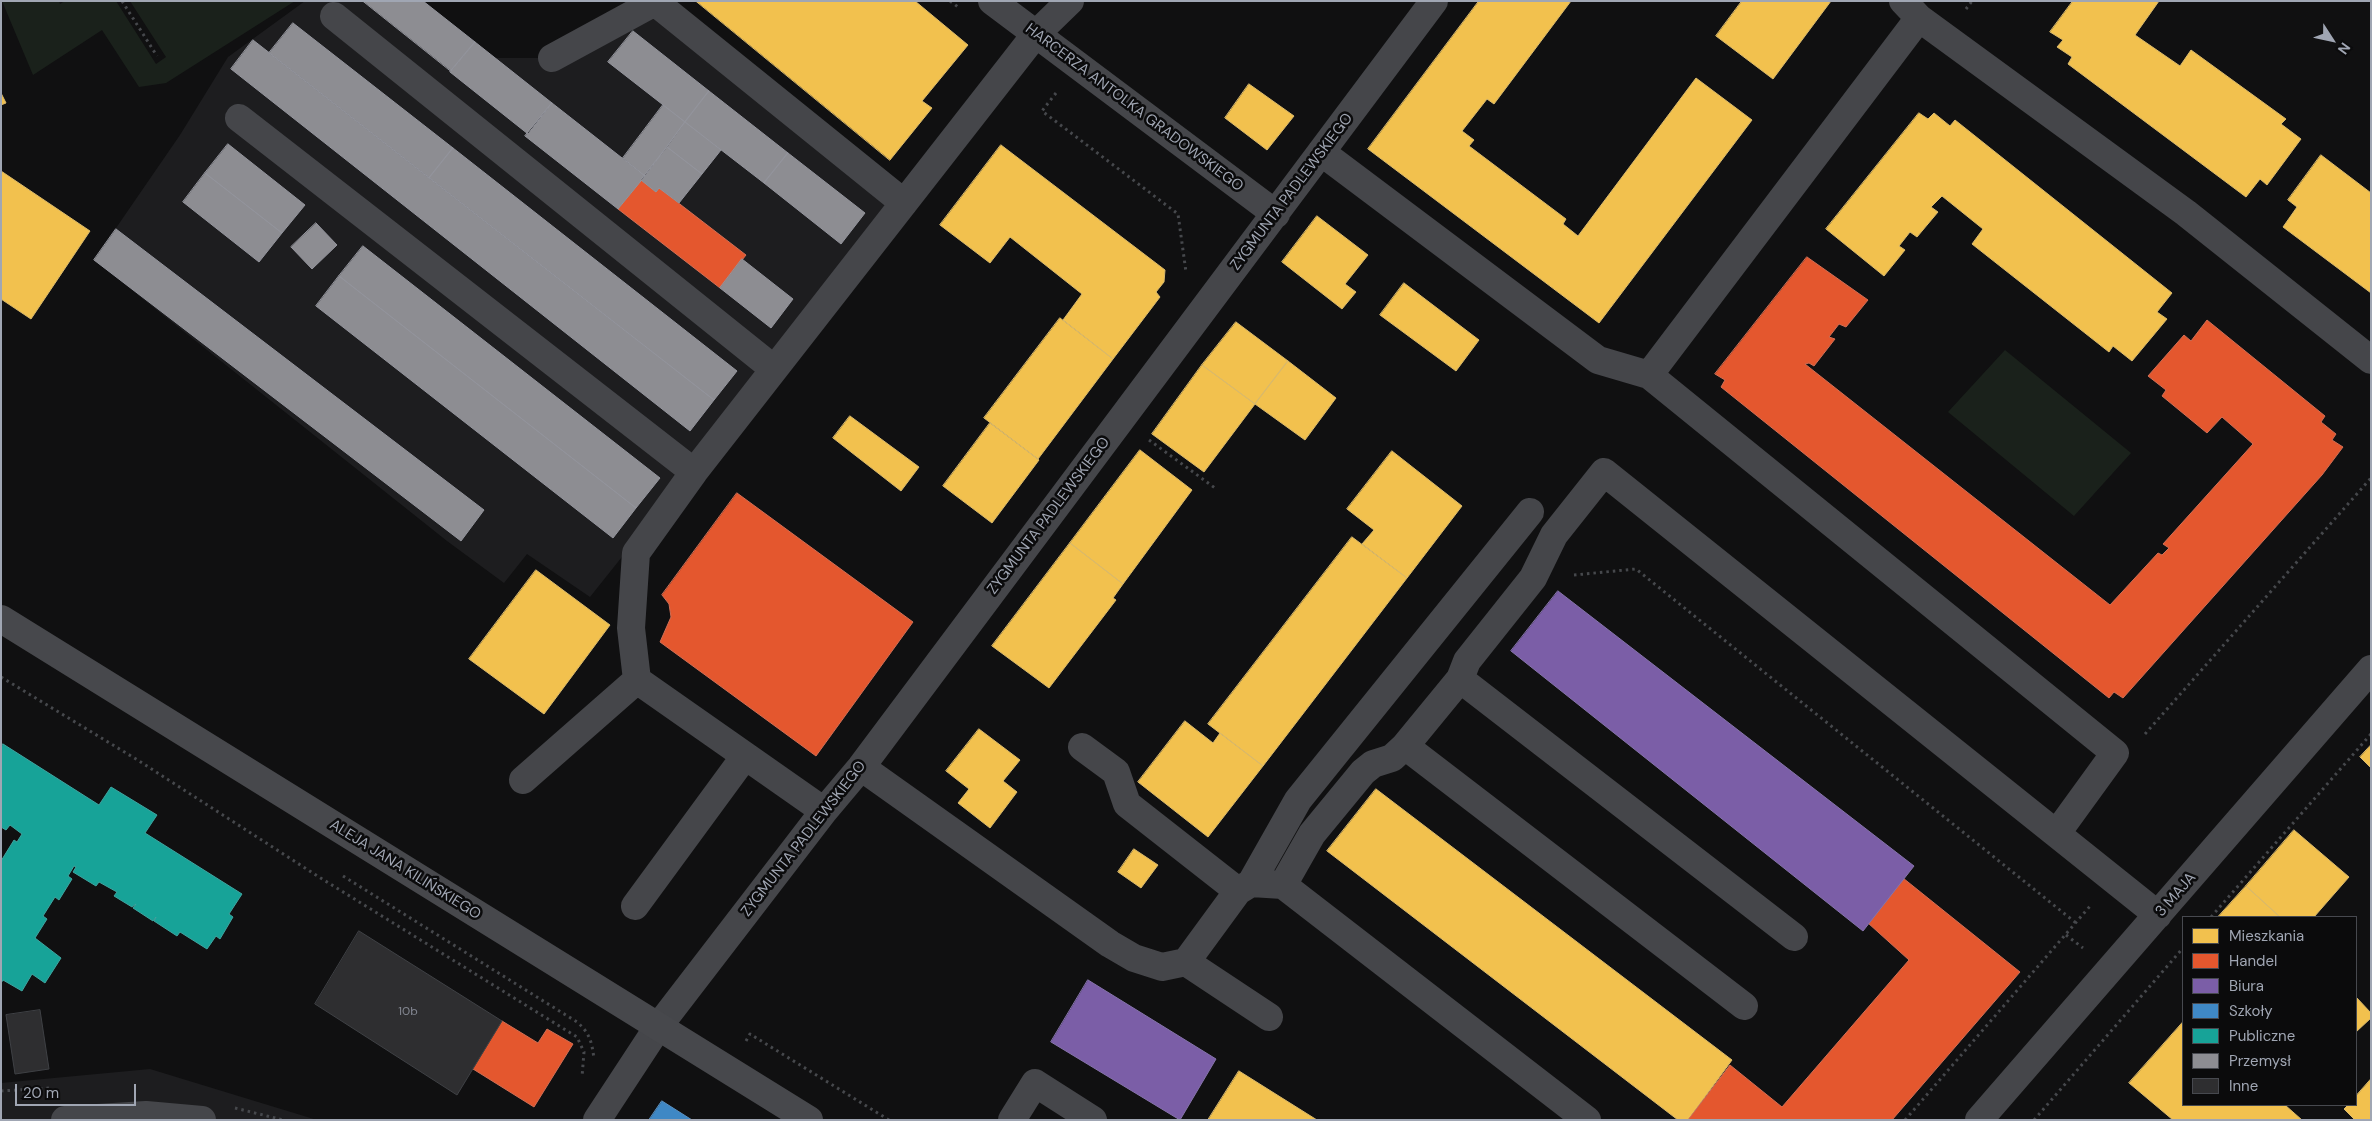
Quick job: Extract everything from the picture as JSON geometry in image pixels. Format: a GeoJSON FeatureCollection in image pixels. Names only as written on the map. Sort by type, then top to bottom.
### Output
{"type":"FeatureCollection","features":[{"type":"Feature","properties":{"kind":"main road","name":"ALEJA JANA KILIŃSKIEGO"},"geometry":{"type":"LineString","coordinates":[[1,619],[809,1120]]}},
{"type":"Feature","properties":{"kind":"street","name":"HARCERZA ANTOLKA GRADOWSKIEGO"},"geometry":{"type":"LineString","coordinates":[[992,1],[1027,45],[1276,214]]}},
{"type":"Feature","properties":{"kind":"street"},"geometry":{"type":"LineString","coordinates":[[824,811],[637,680],[630,628],[636,553],[694,472],[1027,45],[1070,1]]}},
{"type":"Feature","properties":{"kind":"street","name":"ZYGMUNTA PADLEWSKIEGO"},"geometry":{"type":"LineString","coordinates":[[597,1120],[658,1027],[824,811],[861,767],[1434,1]]}},
{"type":"Feature","properties":{"kind":"street"},"geometry":{"type":"LineString","coordinates":[[552,58],[655,2],[904,203]]}},
{"type":"Feature","properties":{"kind":"street"},"geometry":{"type":"LineString","coordinates":[[1649,375],[1911,10],[2186,213],[2371,360]]}},
{"type":"Feature","properties":{"kind":"street"},"geometry":{"type":"LineString","coordinates":[[334,16],[774,369]]}},
{"type":"Feature","properties":{"kind":"street"},"geometry":{"type":"LineString","coordinates":[[240,118],[694,472]]}},
{"type":"Feature","properties":{"kind":"street"},"geometry":{"type":"LineString","coordinates":[[1321,152],[1598,360],[1649,375],[2115,753],[2057,833]]}},
{"type":"Feature","properties":{"kind":"street"},"geometry":{"type":"LineString","coordinates":[[1283,884],[1312,834],[1363,772],[1373,764],[1392,758],[1405,746],[1460,679],[1468,661],[1533,578],[1554,535],[1604,472],[2158,915]]}},
{"type":"Feature","properties":{"kind":"street"},"geometry":{"type":"LineString","coordinates":[[861,767],[1134,958],[1162,967],[1186,962],[1244,886],[1298,800],[1530,512]]}},
{"type":"Feature","properties":{"kind":"street","name":"3 MAJA"},"geometry":{"type":"LineString","coordinates":[[1979,1120],[2371,669]]}},
{"type":"Feature","properties":{"kind":"street"},"geometry":{"type":"LineString","coordinates":[[1460,679],[1794,937]]}},
{"type":"Feature","properties":{"kind":"street"},"geometry":{"type":"LineString","coordinates":[[523,780],[637,680]]}},
{"type":"Feature","properties":{"kind":"street"},"geometry":{"type":"LineString","coordinates":[[1405,746],[1744,1006]]}},
{"type":"Feature","properties":{"kind":"street"},"geometry":{"type":"LineString","coordinates":[[1082,747],[1116,772],[1127,804],[1244,886],[1283,884],[1587,1120]]}},
{"type":"Feature","properties":{"kind":"street"},"geometry":{"type":"LineString","coordinates":[[635,906],[745,756]]}},
{"type":"Feature","properties":{"kind":"street"},"geometry":{"type":"LineString","coordinates":[[1186,962],[1269,1017]]}},
{"type":"Feature","properties":{"kind":"street"},"geometry":{"type":"LineString","coordinates":[[1012,1120],[1035,1083],[1093,1120]]}},
{"type":"Feature","properties":{"kind":"street"},"geometry":{"type":"LineString","coordinates":[[65,1120],[146,1115],[202,1120]]}},
{"type":"Feature","properties":{"kind":"path"},"geometry":{"type":"LineString","coordinates":[[122,1],[157,56]]}},
{"type":"Feature","properties":{"kind":"path"},"geometry":{"type":"LineString","coordinates":[[950,1],[966,13]]}},
{"type":"Feature","properties":{"kind":"path"},"geometry":{"type":"LineString","coordinates":[[1027,45],[1059,88],[1042,111],[1178,214],[1186,276]]}},
{"type":"Feature","properties":{"kind":"path"},"geometry":{"type":"LineString","coordinates":[[1121,420],[1215,488]]}},
{"type":"Feature","properties":{"kind":"path"},"geometry":{"type":"LineString","coordinates":[[2115,753],[2137,744],[2371,478]]}},
{"type":"Feature","properties":{"kind":"path"},"geometry":{"type":"LineString","coordinates":[[1564,576],[1636,569],[2076,923]]}},
{"type":"Feature","properties":{"kind":"path"},"geometry":{"type":"LineString","coordinates":[[1,677],[136,759],[318,877],[577,1037],[584,1052],[581,1082]]}},
{"type":"Feature","properties":{"kind":"path"},"geometry":{"type":"LineString","coordinates":[[2211,916],[2371,734]]}},
{"type":"Feature","properties":{"kind":"path"},"geometry":{"type":"LineString","coordinates":[[2034,1120],[2182,949]]}},
{"type":"Feature","properties":{"kind":"shaded area"},"geometry":{"type":"Polygon","coordinates":[[[2,1],[59,1],[60,4],[65,1],[116,1],[156,64],[166,57],[130,1],[295,1],[166,83],[139,87],[102,30],[33,75],[2,1]]]}},
{"type":"Feature","properties":{"kind":"shaded area"},"geometry":{"type":"Polygon","coordinates":[[[305,1],[423,1],[495,58],[552,58],[655,2],[904,203],[590,597],[527,554],[504,583],[447,541],[94,260],[180,135],[228,57],[305,1]]]}},
{"type":"Feature","properties":{"kind":"shaded area"},"geometry":{"type":"Polygon","coordinates":[[[2005,350],[2131,453],[2074,516],[1948,412],[2005,350]]]}},
{"type":"Feature","properties":{"kind":"shaded area"},"geometry":{"type":"Polygon","coordinates":[[[150,1069],[317,1120],[1,1120],[1,1083],[150,1069]]]}},
{"type":"Feature","properties":{"kind":"building: Mieszkania"},"geometry":{"type":"Polygon","coordinates":[[[696,1],[915,1],[968,45],[922,101],[932,108],[890,160],[696,1]]]}},
{"type":"Feature","properties":{"kind":"building: Mieszkania"},"geometry":{"type":"Polygon","coordinates":[[[1479,1],[1571,1],[1494,104],[1487,99],[1462,131],[1474,140],[1469,146],[1566,219],[1563,224],[1578,236],[1696,78],[1752,120],[1599,323],[1368,149],[1479,1]]]}},
{"type":"Feature","properties":{"kind":"building: Mieszkania"},"geometry":{"type":"Polygon","coordinates":[[[1742,1],[1831,1],[1773,79],[1716,36],[1742,1]]]}},
{"type":"Feature","properties":{"kind":"building: Mieszkania"},"geometry":{"type":"Polygon","coordinates":[[[2073,1],[2159,1],[2135,35],[2180,66],[2191,50],[2286,119],[2281,124],[2301,139],[2267,185],[2260,179],[2246,197],[2068,64],[2072,57],[2057,47],[2063,40],[2050,32],[2073,1]]]}},
{"type":"Feature","properties":{"kind":"building: Mieszkania"},"geometry":{"type":"Polygon","coordinates":[[[1249,84],[1294,116],[1267,150],[1225,118],[1249,84]]]}},
{"type":"Feature","properties":{"kind":"building: Mieszkania"},"geometry":{"type":"Polygon","coordinates":[[[1,93],[6,103],[1,105],[1,93]]]}},
{"type":"Feature","properties":{"kind":"building: Mieszkania"},"geometry":{"type":"Polygon","coordinates":[[[1919,113],[1928,119],[1934,113],[1950,126],[1955,120],[2172,293],[2157,312],[2167,319],[2132,361],[2113,346],[2109,352],[1972,244],[1983,229],[1942,196],[1931,207],[1938,212],[1917,237],[1910,232],[1899,246],[1905,250],[1884,276],[1826,229],[1919,113]]]}},
{"type":"Feature","properties":{"kind":"building: Mieszkania"},"geometry":{"type":"Polygon","coordinates":[[[1001,145],[1165,270],[1164,282],[1156,292],[1160,297],[1113,359],[1063,320],[1082,294],[1010,237],[990,263],[940,225],[1001,145]]]}},
{"type":"Feature","properties":{"kind":"building: Mieszkania"},"geometry":{"type":"Polygon","coordinates":[[[2321,155],[2371,193],[2371,293],[2283,227],[2297,207],[2288,200],[2321,155]]]}},
{"type":"Feature","properties":{"kind":"building: Mieszkania"},"geometry":{"type":"Polygon","coordinates":[[[1,171],[90,231],[31,319],[1,299],[1,171]]]}},
{"type":"Feature","properties":{"kind":"building: Mieszkania"},"geometry":{"type":"Polygon","coordinates":[[[1317,216],[1368,255],[1345,284],[1356,292],[1342,309],[1282,262],[1317,216]]]}},
{"type":"Feature","properties":{"kind":"building: Mieszkania"},"geometry":{"type":"Polygon","coordinates":[[[1404,283],[1479,340],[1456,371],[1380,315],[1404,283]]]}},
{"type":"Feature","properties":{"kind":"building: Mieszkania"},"geometry":{"type":"Polygon","coordinates":[[[1060,318],[1113,359],[1038,459],[984,418],[1060,318]]]}},
{"type":"Feature","properties":{"kind":"building: Mieszkania"},"geometry":{"type":"Polygon","coordinates":[[[1236,322],[1288,361],[1255,404],[1202,365],[1236,322]]]}},
{"type":"Feature","properties":{"kind":"building: Mieszkania"},"geometry":{"type":"Polygon","coordinates":[[[1288,361],[1336,398],[1305,440],[1255,404],[1288,361]]]}},
{"type":"Feature","properties":{"kind":"building: Mieszkania"},"geometry":{"type":"Polygon","coordinates":[[[1202,365],[1255,404],[1204,472],[1152,434],[1202,365]]]}},
{"type":"Feature","properties":{"kind":"building: Mieszkania"},"geometry":{"type":"Polygon","coordinates":[[[850,416],[919,467],[901,491],[833,438],[850,416]]]}},
{"type":"Feature","properties":{"kind":"building: Mieszkania"},"geometry":{"type":"Polygon","coordinates":[[[990,423],[1039,460],[992,523],[943,486],[990,423]]]}},
{"type":"Feature","properties":{"kind":"building: Mieszkania"},"geometry":{"type":"Polygon","coordinates":[[[1140,450],[1192,490],[1123,584],[1070,543],[1140,450]]]}},
{"type":"Feature","properties":{"kind":"building: Mieszkania"},"geometry":{"type":"Polygon","coordinates":[[[1392,451],[1462,506],[1407,578],[1362,544],[1374,530],[1347,509],[1392,451]]]}},
{"type":"Feature","properties":{"kind":"building: Mieszkania"},"geometry":{"type":"Polygon","coordinates":[[[1352,537],[1407,578],[1263,766],[1208,724],[1352,537]]]}},
{"type":"Feature","properties":{"kind":"building: Mieszkania"},"geometry":{"type":"Polygon","coordinates":[[[1070,543],[1123,584],[1113,598],[1116,600],[1049,688],[992,646],[1070,543]]]}},
{"type":"Feature","properties":{"kind":"building: Mieszkania"},"geometry":{"type":"Polygon","coordinates":[[[536,570],[610,625],[544,714],[469,659],[536,570]]]}},
{"type":"Feature","properties":{"kind":"building: Mieszkania"},"geometry":{"type":"Polygon","coordinates":[[[1185,721],[1213,743],[1220,733],[1263,766],[1208,837],[1138,782],[1185,721]]]}},
{"type":"Feature","properties":{"kind":"building: Mieszkania"},"geometry":{"type":"Polygon","coordinates":[[[979,729],[1020,760],[1003,781],[1017,792],[990,828],[958,803],[969,789],[946,771],[979,729]]]}},
{"type":"Feature","properties":{"kind":"building: Mieszkania"},"geometry":{"type":"Polygon","coordinates":[[[2371,745],[2371,768],[2360,757],[2371,745]]]}},
{"type":"Feature","properties":{"kind":"building: Mieszkania"},"geometry":{"type":"Polygon","coordinates":[[[1376,789],[1732,1060],[1688,1120],[1678,1120],[1327,851],[1376,789]]]}},
{"type":"Feature","properties":{"kind":"building: Mieszkania"},"geometry":{"type":"Polygon","coordinates":[[[2294,830],[2349,877],[2315,916],[2279,916],[2246,886],[2294,830]]]}},
{"type":"Feature","properties":{"kind":"building: Mieszkania"},"geometry":{"type":"Polygon","coordinates":[[[1134,849],[1158,865],[1141,888],[1118,872],[1134,849]]]}},
{"type":"Feature","properties":{"kind":"building: Mieszkania"},"geometry":{"type":"Polygon","coordinates":[[[2246,886],[2279,916],[2219,916],[2246,886]]]}},
{"type":"Feature","properties":{"kind":"building: Mieszkania"},"geometry":{"type":"Polygon","coordinates":[[[2357,998],[2371,1013],[2371,1018],[2357,1031],[2357,998]]]}},
{"type":"Feature","properties":{"kind":"building: Mieszkania"},"geometry":{"type":"Polygon","coordinates":[[[2182,1023],[2182,1106],[2286,1106],[2302,1120],[2173,1120],[2129,1083],[2182,1023]]]}},
{"type":"Feature","properties":{"kind":"building: Mieszkania"},"geometry":{"type":"Polygon","coordinates":[[[1239,1071],[1317,1120],[1208,1120],[1239,1071]]]}},
{"type":"Feature","properties":{"kind":"building: Mieszkania"},"geometry":{"type":"Polygon","coordinates":[[[2371,1079],[2371,1120],[2355,1120],[2344,1109],[2347,1106],[2357,1106],[2357,1095],[2371,1079]]]}},
{"type":"Feature","properties":{"kind":"building: Handel"},"geometry":{"type":"Polygon","coordinates":[[[641,180],[656,192],[659,188],[746,255],[720,288],[618,209],[641,180]]]}},
{"type":"Feature","properties":{"kind":"building: Handel"},"geometry":{"type":"Polygon","coordinates":[[[1807,257],[1868,300],[1846,327],[1839,324],[1829,337],[1835,339],[1814,366],[1809,363],[1805,364],[2110,605],[2158,553],[2162,555],[2169,548],[2163,544],[2253,444],[2222,417],[2207,433],[2162,396],[2166,390],[2148,376],[2184,335],[2191,341],[2207,320],[2325,416],[2321,422],[2336,434],[2332,440],[2343,447],[2322,475],[2123,698],[2114,692],[2109,698],[1721,387],[1725,380],[1715,374],[1807,257]]]}},
{"type":"Feature","properties":{"kind":"building: Handel"},"geometry":{"type":"Polygon","coordinates":[[[737,493],[913,622],[816,756],[660,642],[671,617],[669,604],[662,595],[737,493]]]}},
{"type":"Feature","properties":{"kind":"building: Handel"},"geometry":{"type":"Polygon","coordinates":[[[1903,878],[2020,972],[1892,1120],[1688,1120],[1730,1065],[1782,1107],[1909,960],[1868,923],[1903,878]]]}},
{"type":"Feature","properties":{"kind":"building: Handel"},"geometry":{"type":"Polygon","coordinates":[[[502,1021],[538,1043],[547,1029],[573,1044],[534,1107],[473,1069],[502,1021]]]}},
{"type":"Feature","properties":{"kind":"building: Biura"},"geometry":{"type":"Polygon","coordinates":[[[1558,591],[1914,866],[1863,931],[1511,651],[1558,591]]]}},
{"type":"Feature","properties":{"kind":"building: Biura"},"geometry":{"type":"Polygon","coordinates":[[[1088,980],[1216,1059],[1180,1120],[1051,1042],[1088,980]]]}},
{"type":"Feature","properties":{"kind":"building: Szkoły"},"geometry":{"type":"Polygon","coordinates":[[[662,1101],[692,1120],[649,1120],[662,1101]]]}},
{"type":"Feature","properties":{"kind":"building: Publiczne"},"geometry":{"type":"Polygon","coordinates":[[[3,744],[99,805],[111,787],[157,815],[145,833],[242,894],[229,914],[233,917],[220,939],[216,936],[207,949],[180,932],[177,936],[154,921],[156,917],[153,921],[133,908],[136,904],[132,907],[114,896],[117,892],[99,882],[96,886],[73,872],[76,867],[74,866],[68,876],[72,879],[59,900],[55,897],[43,916],[47,919],[35,938],[61,958],[45,983],[32,974],[22,991],[3,980],[1,983],[1,861],[14,840],[17,842],[22,834],[10,825],[6,830],[1,827],[1,748],[3,744]]]}},
{"type":"Feature","properties":{"kind":"building: Przemysł"},"geometry":{"type":"Polygon","coordinates":[[[363,1],[423,1],[475,42],[451,71],[363,1]]]}},
{"type":"Feature","properties":{"kind":"building: Przemysł"},"geometry":{"type":"Polygon","coordinates":[[[293,23],[453,148],[429,178],[269,53],[293,23]]]}},
{"type":"Feature","properties":{"kind":"building: Przemysł"},"geometry":{"type":"Polygon","coordinates":[[[633,31],[709,91],[685,122],[608,62],[633,31]]]}},
{"type":"Feature","properties":{"kind":"building: Przemysł"},"geometry":{"type":"Polygon","coordinates":[[[253,40],[714,400],[690,431],[231,69],[253,40]]]}},
{"type":"Feature","properties":{"kind":"building: Przemysł"},"geometry":{"type":"Polygon","coordinates":[[[475,42],[552,103],[528,134],[450,72],[475,42]]]}},
{"type":"Feature","properties":{"kind":"building: Przemysł"},"geometry":{"type":"Polygon","coordinates":[[[709,91],[788,153],[764,183],[685,122],[709,91]]]}},
{"type":"Feature","properties":{"kind":"building: Przemysł"},"geometry":{"type":"Polygon","coordinates":[[[552,103],[645,176],[618,209],[525,136],[552,103]]]}},
{"type":"Feature","properties":{"kind":"building: Przemysł"},"geometry":{"type":"Polygon","coordinates":[[[663,105],[685,122],[645,176],[623,158],[663,105]]]}},
{"type":"Feature","properties":{"kind":"building: Przemysł"},"geometry":{"type":"Polygon","coordinates":[[[685,122],[721,150],[702,174],[667,147],[685,122]]]}},
{"type":"Feature","properties":{"kind":"building: Przemysł"},"geometry":{"type":"Polygon","coordinates":[[[228,144],[305,205],[282,233],[205,173],[228,144]]]}},
{"type":"Feature","properties":{"kind":"building: Przemysł"},"geometry":{"type":"Polygon","coordinates":[[[667,147],[702,174],[679,203],[659,188],[656,192],[641,180],[667,147]]]}},
{"type":"Feature","properties":{"kind":"building: Przemysł"},"geometry":{"type":"Polygon","coordinates":[[[453,148],[737,371],[714,400],[429,178],[453,148]]]}},
{"type":"Feature","properties":{"kind":"building: Przemysł"},"geometry":{"type":"Polygon","coordinates":[[[788,153],[865,213],[841,244],[764,183],[788,153]]]}},
{"type":"Feature","properties":{"kind":"building: Przemysł"},"geometry":{"type":"Polygon","coordinates":[[[205,173],[282,233],[259,262],[183,202],[205,173]]]}},
{"type":"Feature","properties":{"kind":"building: Przemysł"},"geometry":{"type":"Polygon","coordinates":[[[316,223],[337,245],[312,269],[291,247],[316,223]]]}},
{"type":"Feature","properties":{"kind":"building: Przemysł"},"geometry":{"type":"Polygon","coordinates":[[[116,229],[484,510],[461,541],[94,260],[116,229]]]}},
{"type":"Feature","properties":{"kind":"building: Przemysł"},"geometry":{"type":"Polygon","coordinates":[[[363,246],[660,478],[636,508],[339,276],[363,246]]]}},
{"type":"Feature","properties":{"kind":"building: Przemysł"},"geometry":{"type":"Polygon","coordinates":[[[742,259],[793,299],[771,328],[720,288],[742,259]]]}},
{"type":"Feature","properties":{"kind":"building: Przemysł"},"geometry":{"type":"Polygon","coordinates":[[[339,276],[636,508],[613,538],[316,306],[339,276]]]}},
{"type":"Feature","properties":{"kind":"building: Inne"},"geometry":{"type":"Polygon","coordinates":[[[359,931],[502,1021],[457,1095],[315,1004],[359,931]]]}},
{"type":"Feature","properties":{"kind":"building: Inne"},"geometry":{"type":"Polygon","coordinates":[[[40,1010],[49,1069],[15,1074],[6,1015],[40,1010]]]}}]}
